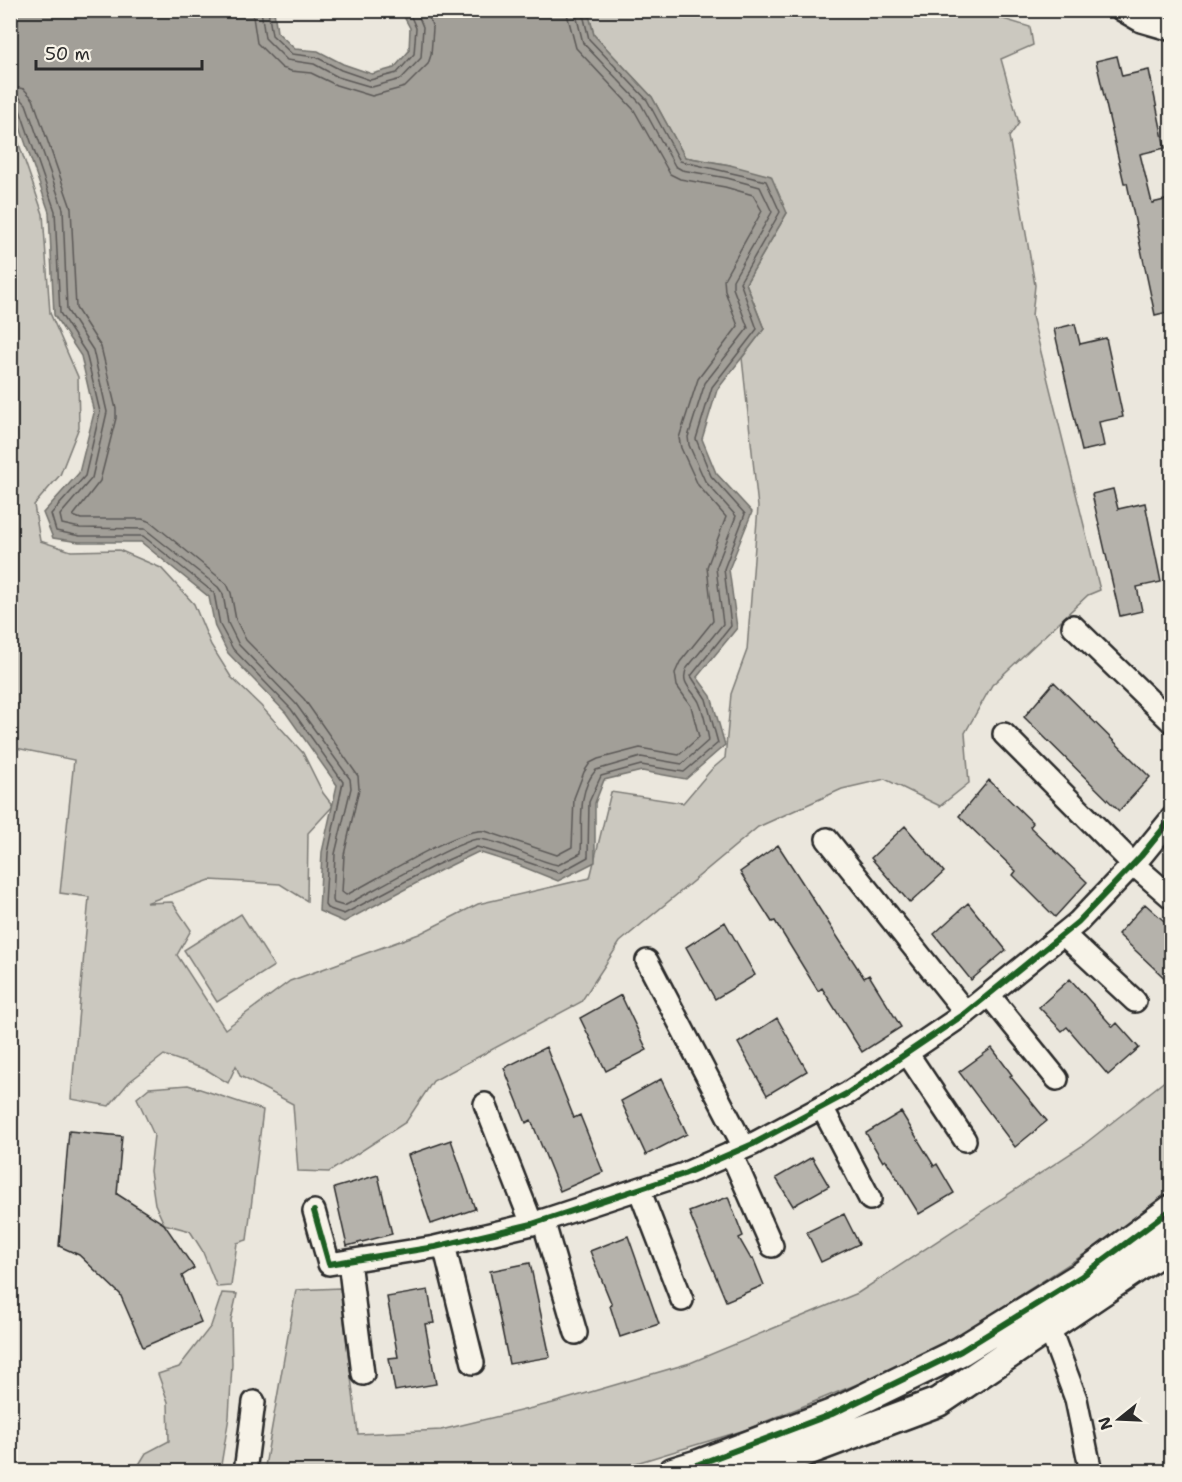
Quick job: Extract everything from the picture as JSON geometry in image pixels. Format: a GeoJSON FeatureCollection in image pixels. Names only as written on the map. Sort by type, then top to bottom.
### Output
{"type":"FeatureCollection","features":[{"type":"Feature","properties":{"kind":"street"},"geometry":{"type":"LineString","coordinates":[[1122,10],[1141,21],[1172,30]]}},
{"type":"Feature","properties":{"kind":"street"},"geometry":{"type":"LineString","coordinates":[[1072,626],[1172,722]]}},
{"type":"Feature","properties":{"kind":"street"},"geometry":{"type":"LineString","coordinates":[[1004,734],[1133,864],[1172,898]]}},
{"type":"Feature","properties":{"kind":"street"},"geometry":{"type":"LineString","coordinates":[[314,1211],[329,1264],[444,1245],[537,1222],[684,1174],[738,1150],[848,1093],[966,1013],[1078,922],[1133,864],[1172,818]]}},
{"type":"Feature","properties":{"kind":"street"},"geometry":{"type":"LineString","coordinates":[[827,839],[966,1013]]}},
{"type":"Feature","properties":{"kind":"street"},"geometry":{"type":"LineString","coordinates":[[1063,934],[1135,1001]]}},
{"type":"Feature","properties":{"kind":"street"},"geometry":{"type":"LineString","coordinates":[[647,961],[738,1150],[772,1246]]}},
{"type":"Feature","properties":{"kind":"street"},"geometry":{"type":"LineString","coordinates":[[989,994],[1057,1079]]}},
{"type":"Feature","properties":{"kind":"street"},"geometry":{"type":"LineString","coordinates":[[907,1053],[965,1140]]}},
{"type":"Feature","properties":{"kind":"street"},"geometry":{"type":"LineString","coordinates":[[485,1104],[537,1222],[576,1333]]}},
{"type":"Feature","properties":{"kind":"street"},"geometry":{"type":"LineString","coordinates":[[822,1107],[870,1199]]}},
{"type":"Feature","properties":{"kind":"street"},"geometry":{"type":"LineString","coordinates":[[639,1189],[682,1300]]}},
{"type":"Feature","properties":{"kind":"street"},"geometry":{"type":"LineString","coordinates":[[673,1472],[832,1414],[961,1351],[1082,1276],[1172,1209]]}},
{"type":"Feature","properties":{"kind":"street"},"geometry":{"type":"LineString","coordinates":[[751,1472],[938,1402],[1172,1244]]}},
{"type":"Feature","properties":{"kind":"street"},"geometry":{"type":"LineString","coordinates":[[444,1245],[473,1363]]}},
{"type":"Feature","properties":{"kind":"street"},"geometry":{"type":"LineString","coordinates":[[348,1261],[363,1374]]}},
{"type":"Feature","properties":{"kind":"street"},"geometry":{"type":"LineString","coordinates":[[1049,1327],[1076,1399],[1091,1472]]}},
{"type":"Feature","properties":{"kind":"street"},"geometry":{"type":"LineString","coordinates":[[245,1472],[254,1402]]}},
{"type":"Feature","properties":{"kind":"shaded area"},"geometry":{"type":"Polygon","coordinates":[[[992,10],[993,16],[1030,27],[1033,45],[1001,59],[1019,123],[1009,137],[1035,285],[1032,316],[1100,590],[1088,595],[992,685],[965,733],[969,783],[940,806],[885,779],[842,789],[758,827],[620,942],[581,1002],[433,1081],[406,1122],[329,1172],[298,1171],[293,1104],[240,1076],[236,1066],[228,1083],[207,1070],[164,1055],[129,1082],[109,1106],[71,1099],[89,897],[60,893],[74,760],[11,747],[10,118],[43,214],[50,313],[78,377],[79,427],[60,475],[34,505],[40,541],[71,551],[119,550],[161,568],[194,604],[211,645],[231,677],[261,706],[303,753],[323,793],[333,806],[308,833],[307,901],[280,884],[210,880],[146,903],[172,902],[191,930],[177,955],[225,1029],[290,981],[419,934],[478,904],[590,878],[611,792],[683,803],[711,770],[725,758],[731,694],[747,650],[758,507],[742,358],[764,329],[746,283],[787,213],[730,165],[685,157],[652,97],[594,35],[588,11],[992,10]]]}},
{"type":"Feature","properties":{"kind":"shaded area"},"geometry":{"type":"Polygon","coordinates":[[[241,914],[274,966],[217,1002],[184,950],[241,914]]]}},
{"type":"Feature","properties":{"kind":"shaded area"},"geometry":{"type":"Polygon","coordinates":[[[1171,1076],[1171,1189],[1139,1219],[926,1356],[745,1430],[610,1471],[264,1472],[296,1290],[340,1288],[358,1434],[441,1430],[553,1403],[690,1363],[858,1293],[1082,1146],[1171,1076]]]}},
{"type":"Feature","properties":{"kind":"shaded area"},"geometry":{"type":"Polygon","coordinates":[[[188,1085],[263,1110],[247,1240],[237,1243],[231,1286],[217,1287],[202,1250],[190,1231],[164,1224],[155,1204],[150,1171],[154,1135],[137,1098],[149,1088],[188,1085]]]}},
{"type":"Feature","properties":{"kind":"shaded area"},"geometry":{"type":"Polygon","coordinates":[[[222,1293],[237,1294],[231,1320],[232,1364],[229,1417],[220,1471],[135,1471],[146,1453],[169,1441],[168,1402],[158,1374],[179,1367],[211,1326],[222,1293]]]}},
{"type":"Feature","properties":{"kind":"water"},"geometry":{"type":"Polygon","coordinates":[[[17,11],[274,11],[277,32],[295,49],[318,51],[343,64],[372,74],[394,68],[409,51],[410,28],[401,11],[588,11],[594,35],[652,97],[685,157],[730,165],[771,176],[787,213],[746,283],[764,329],[717,390],[702,439],[716,473],[752,512],[729,569],[737,628],[697,677],[711,696],[725,745],[686,779],[642,771],[604,780],[595,803],[595,862],[558,881],[478,852],[344,922],[319,911],[322,852],[337,785],[286,713],[228,653],[215,627],[209,597],[141,542],[79,542],[53,538],[43,513],[79,473],[94,413],[81,356],[54,315],[49,212],[11,101],[11,48],[17,11]]]}},
{"type":"Feature","properties":{"kind":"building"},"geometry":{"type":"Polygon","coordinates":[[[1117,56],[1122,76],[1149,70],[1165,148],[1140,154],[1152,203],[1169,199],[1172,211],[1172,311],[1155,315],[1127,183],[1124,183],[1096,61],[1117,56]]]}},
{"type":"Feature","properties":{"kind":"building"},"geometry":{"type":"Polygon","coordinates":[[[1075,324],[1080,344],[1106,338],[1123,417],[1099,422],[1104,446],[1082,451],[1054,329],[1075,324]]]}},
{"type":"Feature","properties":{"kind":"building"},"geometry":{"type":"Polygon","coordinates":[[[1113,489],[1118,509],[1145,503],[1161,582],[1137,587],[1142,611],[1120,616],[1092,494],[1113,489]]]}},
{"type":"Feature","properties":{"kind":"building"},"geometry":{"type":"Polygon","coordinates":[[[1054,682],[1150,777],[1119,811],[1024,717],[1054,682]]]}},
{"type":"Feature","properties":{"kind":"building"},"geometry":{"type":"Polygon","coordinates":[[[989,780],[1033,823],[1030,827],[1087,882],[1055,917],[1013,875],[1016,871],[959,816],[989,780]]]}},
{"type":"Feature","properties":{"kind":"building"},"geometry":{"type":"Polygon","coordinates":[[[905,826],[944,872],[910,903],[871,858],[905,826]]]}},
{"type":"Feature","properties":{"kind":"building"},"geometry":{"type":"Polygon","coordinates":[[[778,845],[864,978],[869,975],[901,1027],[862,1052],[822,988],[818,991],[775,921],[772,922],[740,872],[778,845]]]}},
{"type":"Feature","properties":{"kind":"building"},"geometry":{"type":"Polygon","coordinates":[[[968,903],[1006,950],[971,980],[934,934],[968,903]]]}},
{"type":"Feature","properties":{"kind":"building"},"geometry":{"type":"Polygon","coordinates":[[[1145,904],[1172,928],[1172,985],[1118,934],[1145,904]]]}},
{"type":"Feature","properties":{"kind":"building"},"geometry":{"type":"Polygon","coordinates":[[[725,922],[755,975],[715,999],[686,947],[725,922]]]}},
{"type":"Feature","properties":{"kind":"building"},"geometry":{"type":"Polygon","coordinates":[[[1070,979],[1113,1027],[1117,1023],[1139,1048],[1108,1075],[1067,1027],[1062,1031],[1039,1007],[1070,979]]]}},
{"type":"Feature","properties":{"kind":"building"},"geometry":{"type":"Polygon","coordinates":[[[621,995],[647,1050],[606,1071],[580,1018],[621,995]]]}},
{"type":"Feature","properties":{"kind":"building"},"geometry":{"type":"Polygon","coordinates":[[[777,1018],[807,1071],[767,1095],[738,1043],[777,1018]]]}},
{"type":"Feature","properties":{"kind":"building"},"geometry":{"type":"Polygon","coordinates":[[[546,1047],[574,1118],[580,1115],[603,1172],[560,1191],[531,1120],[526,1123],[504,1068],[546,1047]]]}},
{"type":"Feature","properties":{"kind":"building"},"geometry":{"type":"Polygon","coordinates":[[[992,1048],[1012,1075],[1010,1076],[1047,1121],[1015,1147],[959,1072],[992,1048]]]}},
{"type":"Feature","properties":{"kind":"building"},"geometry":{"type":"Polygon","coordinates":[[[661,1079],[687,1134],[646,1155],[621,1101],[661,1079]]]}},
{"type":"Feature","properties":{"kind":"building"},"geometry":{"type":"Polygon","coordinates":[[[901,1112],[934,1166],[937,1164],[954,1193],[919,1214],[886,1160],[883,1162],[866,1133],[901,1112]]]}},
{"type":"Feature","properties":{"kind":"building"},"geometry":{"type":"Polygon","coordinates":[[[69,1131],[122,1136],[117,1194],[164,1224],[194,1268],[182,1276],[201,1322],[143,1347],[120,1294],[79,1255],[59,1246],[69,1131]]]}},
{"type":"Feature","properties":{"kind":"building"},"geometry":{"type":"Polygon","coordinates":[[[451,1140],[475,1209],[431,1224],[408,1155],[451,1140]]]}},
{"type":"Feature","properties":{"kind":"building"},"geometry":{"type":"Polygon","coordinates":[[[812,1157],[829,1186],[793,1206],[776,1178],[812,1157]]]}},
{"type":"Feature","properties":{"kind":"building"},"geometry":{"type":"Polygon","coordinates":[[[378,1175],[392,1234],[347,1246],[334,1188],[378,1175]]]}},
{"type":"Feature","properties":{"kind":"building"},"geometry":{"type":"Polygon","coordinates":[[[728,1197],[743,1236],[739,1238],[751,1259],[753,1258],[764,1285],[726,1301],[689,1212],[728,1197]]]}},
{"type":"Feature","properties":{"kind":"building"},"geometry":{"type":"Polygon","coordinates":[[[844,1214],[859,1244],[821,1262],[807,1232],[844,1214]]]}},
{"type":"Feature","properties":{"kind":"building"},"geometry":{"type":"Polygon","coordinates":[[[628,1236],[659,1324],[620,1337],[610,1306],[612,1305],[590,1251],[628,1236]]]}},
{"type":"Feature","properties":{"kind":"building"},"geometry":{"type":"Polygon","coordinates":[[[530,1263],[550,1357],[509,1364],[490,1271],[530,1263]]]}},
{"type":"Feature","properties":{"kind":"building"},"geometry":{"type":"Polygon","coordinates":[[[428,1290],[434,1323],[425,1324],[436,1384],[395,1391],[389,1358],[398,1357],[387,1297],[428,1290]]]}},
{"type":"Feature","properties":{"kind":"cycle path"},"geometry":{"type":"LineString","coordinates":[[314,1211],[329,1264],[435,1247],[532,1224],[684,1174],[753,1144],[848,1093],[966,1013],[1078,922],[1141,856],[1172,818]]}},
{"type":"Feature","properties":{"kind":"cycle path"},"geometry":{"type":"LineString","coordinates":[[673,1472],[832,1414],[961,1351],[1082,1276],[1172,1209]]}}]}
